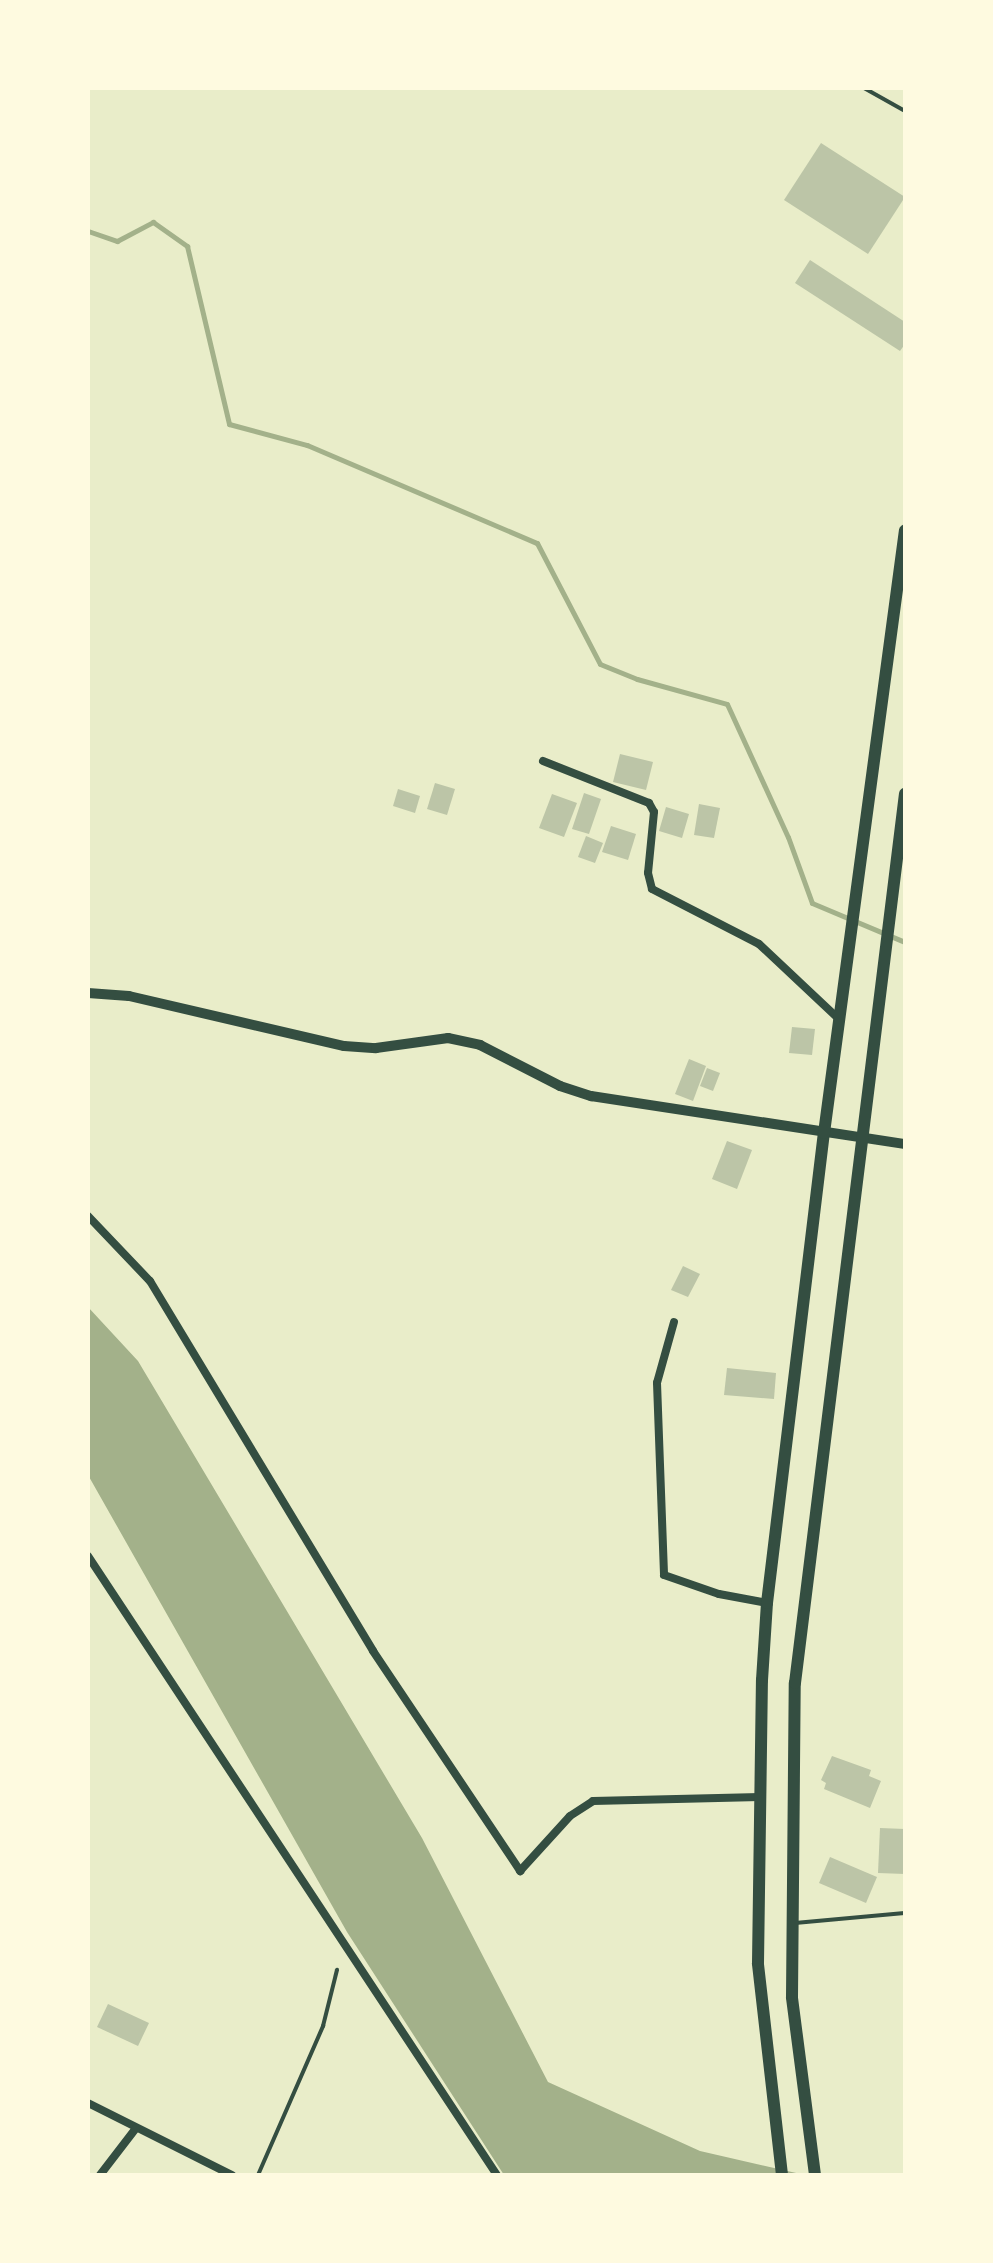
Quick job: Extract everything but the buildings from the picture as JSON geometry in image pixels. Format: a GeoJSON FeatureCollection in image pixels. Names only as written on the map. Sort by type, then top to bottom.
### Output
{"type":"FeatureCollection","features":[{"type":"Feature","properties":{"kind":"main road"},"geometry":{"type":"LineString","coordinates":[[782,2175],[758,1963],[767,1603],[824,1133],[905,530]]}},
{"type":"Feature","properties":{"kind":"main road"},"geometry":{"type":"LineString","coordinates":[[815,2175],[792,1997],[795,1683],[905,794]]}},
{"type":"Feature","properties":{"kind":"street"},"geometry":{"type":"LineString","coordinates":[[543,761],[649,803],[654,812],[648,873],[652,889],[759,944],[839,1019]]}},
{"type":"Feature","properties":{"kind":"street"},"geometry":{"type":"LineString","coordinates":[[88,993],[129,996],[344,1046],[376,1048],[448,1038],[480,1045],[560,1086],[591,1096],[905,1144]]}},
{"type":"Feature","properties":{"kind":"street"},"geometry":{"type":"LineString","coordinates":[[88,1216],[150,1281],[373,1651],[520,1871],[570,1816],[593,1801],[760,1797]]}},
{"type":"Feature","properties":{"kind":"street"},"geometry":{"type":"LineString","coordinates":[[674,1322],[657,1383],[664,1575],[719,1594],[767,1603]]}},
{"type":"Feature","properties":{"kind":"street"},"geometry":{"type":"LineString","coordinates":[[88,1556],[497,2175]]}},
{"type":"Feature","properties":{"kind":"street"},"geometry":{"type":"LineString","coordinates":[[88,2103],[232,2175]]}},
{"type":"Feature","properties":{"kind":"street"},"geometry":{"type":"LineString","coordinates":[[100,2175],[136,2128]]}},
{"type":"Feature","properties":{"kind":"lane"},"geometry":{"type":"LineString","coordinates":[[864,88],[905,111]]}},
{"type":"Feature","properties":{"kind":"lane"},"geometry":{"type":"LineString","coordinates":[[792,1923],[905,1913]]}},
{"type":"Feature","properties":{"kind":"lane"},"geometry":{"type":"LineString","coordinates":[[258,2175],[323,2026],[337,1970]]}},
{"type":"Feature","properties":{"kind":"shaded area"},"geometry":{"type":"Polygon","coordinates":[[[88,1307],[138,1361],[422,1838],[548,2082],[700,2151],[805,2175],[504,2175],[347,1932],[88,1475],[88,1307]]]}},
{"type":"Feature","properties":{"kind":"waterway"},"geometry":{"type":"LineString","coordinates":[[88,231],[117,241],[153,222],[187,246],[229,424],[307,445],[537,543],[600,664],[637,679],[727,704],[788,837],[812,903],[905,942]]}}]}
